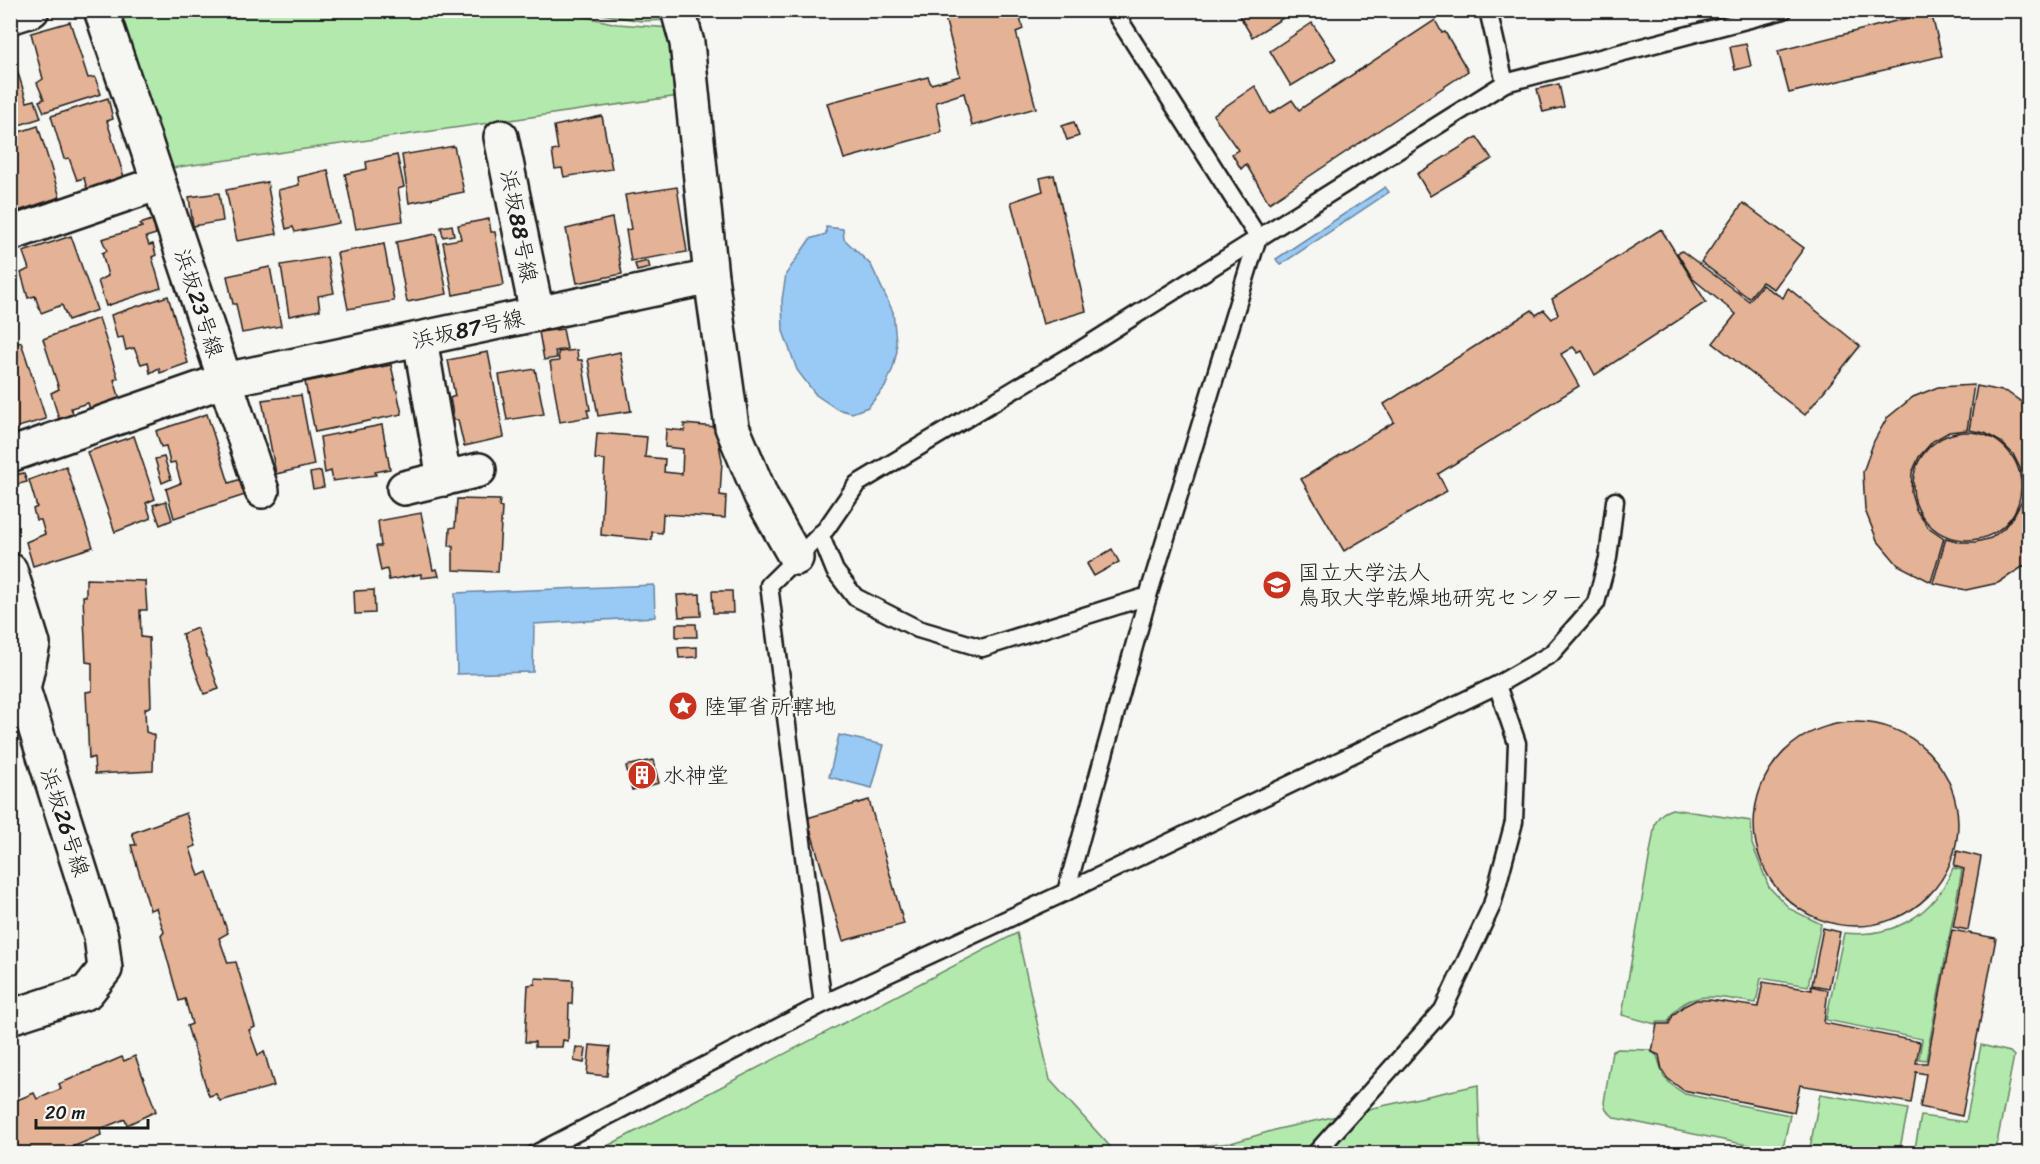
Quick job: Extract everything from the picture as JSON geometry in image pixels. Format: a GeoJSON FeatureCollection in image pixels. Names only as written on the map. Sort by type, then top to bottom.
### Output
{"type":"FeatureCollection","features":[{"type":"Feature","properties":{"kind":"street"},"geometry":{"type":"LineString","coordinates":[[10,18],[32,10]]}},
{"type":"Feature","properties":{"kind":"street","name":"浜坂23号線"},"geometry":{"type":"LineString","coordinates":[[10,455],[225,381],[101,10]]}},
{"type":"Feature","properties":{"kind":"street"},"geometry":{"type":"LineString","coordinates":[[678,10],[687,44],[711,277],[732,427],[761,496],[796,558]]}},
{"type":"Feature","properties":{"kind":"street","name":"浜坂88号線"},"geometry":{"type":"LineString","coordinates":[[501,137],[537,314]]}},
{"type":"Feature","properties":{"kind":"street"},"geometry":{"type":"LineString","coordinates":[[10,234],[159,183]]}},
{"type":"Feature","properties":{"kind":"street","name":"浜坂87号線"},"geometry":{"type":"LineString","coordinates":[[225,381],[711,277]]}},
{"type":"Feature","properties":{"kind":"street"},"geometry":{"type":"LineString","coordinates":[[420,339],[444,478]]}},
{"type":"Feature","properties":{"kind":"street"},"geometry":{"type":"LineString","coordinates":[[225,381],[262,491]]}},
{"type":"Feature","properties":{"kind":"street"},"geometry":{"type":"LineString","coordinates":[[404,488],[479,470]]}},
{"type":"Feature","properties":{"kind":"street","name":"浜坂26号線"},"geometry":{"type":"LineString","coordinates":[[10,570],[33,644],[23,689],[101,936],[105,969],[87,992],[10,1017]]}},
{"type":"Feature","properties":{"kind":"lane"},"geometry":{"type":"LineString","coordinates":[[1066,892],[1148,596],[1258,237],[1113,10]]}},
{"type":"Feature","properties":{"kind":"lane"},"geometry":{"type":"LineString","coordinates":[[1488,10],[1505,83]]}},
{"type":"Feature","properties":{"kind":"lane"},"geometry":{"type":"LineString","coordinates":[[823,1004],[769,585],[820,534],[857,484],[1077,352],[1505,83],[1784,10]]}},
{"type":"Feature","properties":{"kind":"lane"},"geometry":{"type":"LineString","coordinates":[[535,1154],[823,1004],[1066,892],[1497,685],[1551,654],[1596,603],[1608,558],[1615,501]]}},
{"type":"Feature","properties":{"kind":"lane"},"geometry":{"type":"LineString","coordinates":[[820,534],[835,571],[855,597],[918,629],[982,648],[1148,596]]}},
{"type":"Feature","properties":{"kind":"lane"},"geometry":{"type":"LineString","coordinates":[[1315,1154],[1443,1010],[1492,905],[1514,822],[1517,743],[1497,685]]}},
{"type":"Feature","properties":{"kind":"green space"},"geometry":{"type":"Polygon","coordinates":[[[117,11],[559,11],[617,24],[671,28],[686,95],[172,168],[117,11]]]}},
{"type":"Feature","properties":{"kind":"green space"},"geometry":{"type":"Polygon","coordinates":[[[585,11],[669,11],[671,20],[641,21],[585,11]]]}},
{"type":"Feature","properties":{"kind":"green space"},"geometry":{"type":"Polygon","coordinates":[[[1672,809],[1751,821],[1752,844],[1769,887],[1790,909],[1821,924],[1808,986],[1761,978],[1756,1003],[1719,997],[1695,999],[1676,1010],[1668,1022],[1655,1024],[1622,1015],[1655,824],[1662,814],[1672,809]]]}},
{"type":"Feature","properties":{"kind":"green space"},"geometry":{"type":"Polygon","coordinates":[[[1953,868],[1962,870],[1926,1060],[1919,1059],[1922,1039],[1826,1020],[1844,933],[1879,932],[1910,920],[1935,899],[1953,868]]]}},
{"type":"Feature","properties":{"kind":"green space"},"geometry":{"type":"Polygon","coordinates":[[[1017,933],[1050,1080],[1116,1153],[1231,1143],[1278,1129],[1478,1085],[1480,1153],[592,1154],[1017,933]]]}},
{"type":"Feature","properties":{"kind":"green space"},"geometry":{"type":"Polygon","coordinates":[[[1981,1045],[2010,1052],[2014,1056],[1995,1153],[1914,1153],[1921,1116],[1966,1122],[1981,1045]]]}},
{"type":"Feature","properties":{"kind":"green space"},"geometry":{"type":"Polygon","coordinates":[[[1618,1049],[1650,1050],[1657,1056],[1664,1077],[1685,1094],[1790,1115],[1784,1143],[1777,1151],[1615,1118],[1606,1110],[1604,1103],[1612,1051],[1618,1049]]]}},
{"type":"Feature","properties":{"kind":"green space"},"geometry":{"type":"Polygon","coordinates":[[[1820,1094],[1908,1109],[1899,1153],[1809,1153],[1820,1094]]]}},
{"type":"Feature","properties":{"kind":"water"},"geometry":{"type":"Polygon","coordinates":[[[1385,187],[1389,192],[1280,265],[1276,259],[1385,187]]]}},
{"type":"Feature","properties":{"kind":"water"},"geometry":{"type":"Polygon","coordinates":[[[826,227],[843,229],[844,239],[871,265],[893,312],[897,351],[893,368],[885,387],[868,407],[852,413],[837,409],[816,395],[797,370],[783,331],[782,300],[786,274],[810,239],[826,234],[826,227]]]}},
{"type":"Feature","properties":{"kind":"water"},"geometry":{"type":"Polygon","coordinates":[[[654,585],[655,617],[534,624],[533,672],[457,674],[455,593],[654,585]]]}},
{"type":"Feature","properties":{"kind":"water"},"geometry":{"type":"Polygon","coordinates":[[[839,735],[884,745],[872,788],[829,777],[839,735]]]}},
{"type":"Feature","properties":{"kind":"building"},"geometry":{"type":"Polygon","coordinates":[[[943,10],[1018,10],[1023,29],[1016,32],[1036,108],[972,126],[964,93],[936,102],[942,132],[844,159],[827,103],[928,77],[931,84],[960,76],[943,10]]]}},
{"type":"Feature","properties":{"kind":"building"},"geometry":{"type":"Polygon","coordinates":[[[1243,10],[1296,10],[1252,37],[1238,13],[1243,10]]]}},
{"type":"Feature","properties":{"kind":"building"},"geometry":{"type":"Polygon","coordinates":[[[1931,12],[1942,56],[1789,93],[1778,51],[1931,12]]]}},
{"type":"Feature","properties":{"kind":"building"},"geometry":{"type":"Polygon","coordinates":[[[1435,20],[1442,33],[1445,32],[1468,71],[1269,203],[1246,164],[1241,169],[1232,154],[1238,150],[1213,115],[1255,86],[1270,114],[1292,100],[1299,110],[1435,20]]]}},
{"type":"Feature","properties":{"kind":"building"},"geometry":{"type":"Polygon","coordinates":[[[70,22],[88,78],[95,77],[101,94],[44,112],[39,101],[44,99],[37,83],[43,79],[31,33],[70,22]]]}},
{"type":"Feature","properties":{"kind":"building"},"geometry":{"type":"Polygon","coordinates":[[[1312,23],[1336,59],[1291,86],[1270,51],[1312,23]]]}},
{"type":"Feature","properties":{"kind":"building"},"geometry":{"type":"Polygon","coordinates":[[[1746,44],[1751,66],[1735,70],[1730,47],[1746,44]]]}},
{"type":"Feature","properties":{"kind":"building"},"geometry":{"type":"Polygon","coordinates":[[[10,47],[27,102],[35,100],[41,118],[10,128],[10,47]]]}},
{"type":"Feature","properties":{"kind":"building"},"geometry":{"type":"Polygon","coordinates":[[[1559,84],[1564,107],[1543,112],[1537,89],[1559,84]]]}},
{"type":"Feature","properties":{"kind":"building"},"geometry":{"type":"Polygon","coordinates":[[[108,98],[113,119],[107,121],[124,177],[102,185],[103,194],[92,198],[84,178],[77,180],[69,158],[64,159],[51,116],[108,98]]]}},
{"type":"Feature","properties":{"kind":"building"},"geometry":{"type":"Polygon","coordinates":[[[602,116],[612,169],[564,177],[562,168],[555,169],[552,151],[558,150],[554,126],[602,116]]]}},
{"type":"Feature","properties":{"kind":"building"},"geometry":{"type":"Polygon","coordinates":[[[1074,122],[1079,136],[1067,140],[1062,126],[1074,122]]]}},
{"type":"Feature","properties":{"kind":"building"},"geometry":{"type":"Polygon","coordinates":[[[38,126],[60,197],[18,211],[10,187],[10,135],[38,126]]]}},
{"type":"Feature","properties":{"kind":"building"},"geometry":{"type":"Polygon","coordinates":[[[1477,137],[1492,159],[1430,196],[1417,174],[1477,137]]]}},
{"type":"Feature","properties":{"kind":"building"},"geometry":{"type":"Polygon","coordinates":[[[454,146],[464,192],[409,203],[402,155],[454,146]]]}},
{"type":"Feature","properties":{"kind":"building"},"geometry":{"type":"Polygon","coordinates":[[[397,155],[404,187],[398,189],[403,221],[356,229],[345,174],[367,169],[366,162],[397,155]]]}},
{"type":"Feature","properties":{"kind":"building"},"geometry":{"type":"Polygon","coordinates":[[[328,170],[339,223],[295,232],[293,227],[286,229],[278,190],[299,185],[298,177],[328,170]]]}},
{"type":"Feature","properties":{"kind":"building"},"geometry":{"type":"Polygon","coordinates":[[[1054,175],[1086,311],[1043,324],[1011,202],[1043,191],[1040,178],[1054,175]]]}},
{"type":"Feature","properties":{"kind":"building"},"geometry":{"type":"Polygon","coordinates":[[[267,182],[277,234],[237,241],[226,190],[267,182]]]}},
{"type":"Feature","properties":{"kind":"building"},"geometry":{"type":"Polygon","coordinates":[[[677,187],[687,252],[631,261],[626,230],[631,229],[625,195],[677,187]]]}},
{"type":"Feature","properties":{"kind":"building"},"geometry":{"type":"Polygon","coordinates":[[[219,193],[223,221],[193,226],[189,197],[219,193]]]}},
{"type":"Feature","properties":{"kind":"building"},"geometry":{"type":"Polygon","coordinates":[[[1743,203],[1804,248],[1774,289],[1762,282],[1749,298],[1701,262],[1743,203]]]}},
{"type":"Feature","properties":{"kind":"building"},"geometry":{"type":"Polygon","coordinates":[[[612,218],[622,274],[577,283],[566,229],[612,218]]]}},
{"type":"Feature","properties":{"kind":"building"},"geometry":{"type":"Polygon","coordinates":[[[489,219],[491,232],[495,232],[504,285],[453,295],[443,242],[461,239],[458,225],[489,219]]]}},
{"type":"Feature","properties":{"kind":"building"},"geometry":{"type":"Polygon","coordinates":[[[152,220],[156,234],[146,237],[149,245],[153,244],[156,255],[152,257],[161,288],[106,306],[98,281],[108,276],[102,253],[107,251],[102,239],[142,227],[140,224],[152,220]]]}},
{"type":"Feature","properties":{"kind":"building"},"geometry":{"type":"Polygon","coordinates":[[[452,225],[454,235],[443,237],[441,227],[452,225]]]}},
{"type":"Feature","properties":{"kind":"building"},"geometry":{"type":"Polygon","coordinates":[[[1661,229],[1706,302],[1595,375],[1582,351],[1578,353],[1573,347],[1561,354],[1579,386],[1438,474],[1447,491],[1344,551],[1301,479],[1394,422],[1384,404],[1532,310],[1536,315],[1544,310],[1552,319],[1558,314],[1552,299],[1661,229]]]}},
{"type":"Feature","properties":{"kind":"building"},"geometry":{"type":"Polygon","coordinates":[[[436,234],[447,294],[407,302],[396,242],[436,234]]]}},
{"type":"Feature","properties":{"kind":"building"},"geometry":{"type":"Polygon","coordinates":[[[71,236],[97,310],[68,320],[62,305],[41,313],[35,296],[28,298],[21,273],[29,269],[23,252],[71,236]]]}},
{"type":"Feature","properties":{"kind":"building"},"geometry":{"type":"Polygon","coordinates":[[[384,244],[394,301],[348,309],[337,253],[384,244]]]}},
{"type":"Feature","properties":{"kind":"building"},"geometry":{"type":"Polygon","coordinates":[[[1682,251],[1749,301],[1762,285],[1783,298],[1788,288],[1860,346],[1805,415],[1713,343],[1736,314],[1693,279],[1677,253],[1682,251]]]}},
{"type":"Feature","properties":{"kind":"building"},"geometry":{"type":"Polygon","coordinates":[[[327,257],[334,293],[318,296],[320,310],[289,316],[281,265],[327,257]]]}},
{"type":"Feature","properties":{"kind":"building"},"geometry":{"type":"Polygon","coordinates":[[[648,261],[650,268],[637,271],[635,264],[648,261]]]}},
{"type":"Feature","properties":{"kind":"building"},"geometry":{"type":"Polygon","coordinates":[[[270,267],[281,326],[242,333],[227,276],[270,267]]]}},
{"type":"Feature","properties":{"kind":"building"},"geometry":{"type":"Polygon","coordinates":[[[168,296],[188,363],[160,373],[159,368],[150,373],[148,362],[141,364],[134,348],[126,350],[123,337],[117,338],[111,315],[168,296]]]}},
{"type":"Feature","properties":{"kind":"building"},"geometry":{"type":"Polygon","coordinates":[[[99,318],[118,378],[114,380],[120,399],[90,409],[88,403],[71,408],[74,416],[60,422],[51,393],[59,389],[43,339],[99,318]]]}},
{"type":"Feature","properties":{"kind":"building"},"geometry":{"type":"Polygon","coordinates":[[[563,329],[567,349],[555,351],[557,358],[544,360],[539,332],[563,329]]]}},
{"type":"Feature","properties":{"kind":"building"},"geometry":{"type":"Polygon","coordinates":[[[21,342],[46,419],[18,427],[10,432],[10,346],[21,342]]]}},
{"type":"Feature","properties":{"kind":"building"},"geometry":{"type":"Polygon","coordinates":[[[577,350],[578,360],[582,360],[590,410],[587,410],[589,417],[560,422],[550,362],[559,361],[558,352],[577,350]]]}},
{"type":"Feature","properties":{"kind":"building"},"geometry":{"type":"Polygon","coordinates":[[[488,352],[504,437],[464,446],[458,420],[454,420],[450,398],[455,396],[448,360],[488,352]]]}},
{"type":"Feature","properties":{"kind":"building"},"geometry":{"type":"Polygon","coordinates":[[[620,352],[631,411],[598,416],[588,359],[620,352]]]}},
{"type":"Feature","properties":{"kind":"building"},"geometry":{"type":"Polygon","coordinates":[[[391,365],[402,414],[315,432],[305,382],[391,365]]]}},
{"type":"Feature","properties":{"kind":"building"},"geometry":{"type":"Polygon","coordinates":[[[535,369],[544,414],[507,420],[499,375],[535,369]]]}},
{"type":"Feature","properties":{"kind":"building"},"geometry":{"type":"Polygon","coordinates":[[[1974,385],[1967,430],[1949,432],[1933,441],[1919,457],[1912,473],[1911,492],[1916,510],[1928,527],[1944,538],[1931,582],[1898,565],[1877,540],[1865,510],[1863,472],[1874,441],[1887,418],[1913,397],[1938,387],[1974,385]]]}},
{"type":"Feature","properties":{"kind":"building"},"geometry":{"type":"Polygon","coordinates":[[[1977,386],[2007,392],[2030,408],[2030,562],[1998,583],[1966,590],[1933,583],[1946,538],[1960,542],[1976,542],[1991,538],[2004,528],[2014,515],[2022,500],[2023,482],[2020,468],[2013,454],[2001,442],[1985,433],[1969,430],[1977,386]]]}},
{"type":"Feature","properties":{"kind":"building"},"geometry":{"type":"Polygon","coordinates":[[[301,395],[314,465],[276,474],[262,400],[301,395]]]}},
{"type":"Feature","properties":{"kind":"building"},"geometry":{"type":"Polygon","coordinates":[[[207,414],[229,483],[244,478],[248,494],[174,518],[166,489],[181,483],[175,462],[170,463],[166,446],[161,447],[156,431],[207,414]]]}},
{"type":"Feature","properties":{"kind":"building"},"geometry":{"type":"Polygon","coordinates":[[[684,424],[716,427],[722,461],[720,495],[726,496],[725,518],[663,514],[662,533],[652,532],[652,540],[601,535],[605,460],[595,459],[597,433],[647,437],[645,457],[665,459],[664,472],[682,474],[683,449],[665,447],[666,429],[685,431],[684,424]]]}},
{"type":"Feature","properties":{"kind":"building"},"geometry":{"type":"Polygon","coordinates":[[[382,425],[390,469],[375,472],[376,475],[333,481],[331,471],[325,473],[320,437],[382,425]]]}},
{"type":"Feature","properties":{"kind":"building"},"geometry":{"type":"Polygon","coordinates":[[[1967,432],[1988,436],[2005,448],[2017,465],[2021,486],[2017,507],[2005,524],[1988,536],[1967,540],[1946,536],[1929,524],[1917,507],[1913,486],[1917,465],[1929,448],[1946,436],[1967,432]]]}},
{"type":"Feature","properties":{"kind":"building"},"geometry":{"type":"Polygon","coordinates":[[[134,436],[155,499],[146,503],[151,518],[115,532],[87,452],[134,436]]]}},
{"type":"Feature","properties":{"kind":"building"},"geometry":{"type":"Polygon","coordinates":[[[164,457],[171,479],[162,483],[155,459],[164,457]]]}},
{"type":"Feature","properties":{"kind":"building"},"geometry":{"type":"Polygon","coordinates":[[[66,466],[93,547],[33,566],[26,542],[45,534],[41,520],[36,520],[33,509],[37,507],[29,480],[66,466]]]}},
{"type":"Feature","properties":{"kind":"building"},"geometry":{"type":"Polygon","coordinates":[[[321,471],[324,487],[313,489],[310,473],[321,471]]]}},
{"type":"Feature","properties":{"kind":"building"},"geometry":{"type":"Polygon","coordinates":[[[24,473],[27,482],[11,486],[15,475],[24,473]]]}},
{"type":"Feature","properties":{"kind":"building"},"geometry":{"type":"Polygon","coordinates":[[[457,499],[500,500],[499,507],[502,508],[498,572],[453,570],[453,546],[449,546],[450,528],[455,527],[457,499]]]}},
{"type":"Feature","properties":{"kind":"building"},"geometry":{"type":"Polygon","coordinates":[[[166,501],[172,520],[160,525],[153,505],[166,501]]]}},
{"type":"Feature","properties":{"kind":"building"},"geometry":{"type":"Polygon","coordinates":[[[421,513],[433,570],[437,569],[439,576],[421,578],[421,574],[389,580],[387,569],[381,571],[376,546],[381,546],[378,521],[421,513]]]}},
{"type":"Feature","properties":{"kind":"building"},"geometry":{"type":"Polygon","coordinates":[[[1112,549],[1119,562],[1094,576],[1087,564],[1112,549]]]}},
{"type":"Feature","properties":{"kind":"building"},"geometry":{"type":"Polygon","coordinates":[[[86,579],[145,581],[147,610],[140,610],[141,637],[149,638],[151,706],[145,709],[146,732],[154,735],[153,771],[95,774],[94,757],[89,759],[86,692],[92,691],[92,663],[86,662],[83,596],[86,596],[86,579]]]}},
{"type":"Feature","properties":{"kind":"building"},"geometry":{"type":"Polygon","coordinates":[[[374,590],[375,613],[355,614],[354,591],[374,590]]]}},
{"type":"Feature","properties":{"kind":"building"},"geometry":{"type":"Polygon","coordinates":[[[712,591],[732,591],[733,613],[713,613],[712,591]]]}},
{"type":"Feature","properties":{"kind":"building"},"geometry":{"type":"Polygon","coordinates":[[[700,594],[701,616],[679,617],[677,595],[700,594]]]}},
{"type":"Feature","properties":{"kind":"building"},"geometry":{"type":"Polygon","coordinates":[[[676,624],[696,624],[697,637],[676,637],[676,624]]]}},
{"type":"Feature","properties":{"kind":"building"},"geometry":{"type":"Polygon","coordinates":[[[197,628],[219,689],[204,694],[182,634],[197,628]]]}},
{"type":"Feature","properties":{"kind":"building"},"geometry":{"type":"Polygon","coordinates":[[[697,647],[697,657],[679,658],[678,648],[697,647]]]}},
{"type":"Feature","properties":{"kind":"building"},"geometry":{"type":"Polygon","coordinates":[[[1856,722],[1876,724],[1895,730],[1912,739],[1928,752],[1941,768],[1950,785],[1956,804],[1958,824],[1956,844],[1950,863],[1941,880],[1928,896],[1912,909],[1895,918],[1876,924],[1856,926],[1836,924],[1817,918],[1800,909],[1784,896],[1771,880],[1762,863],[1756,844],[1754,824],[1756,804],[1762,785],[1771,768],[1784,752],[1800,739],[1817,730],[1836,724],[1856,722]]]}},
{"type":"Feature","properties":{"kind":"building","name":"水神堂"},"geometry":{"type":"Polygon","coordinates":[[[653,760],[659,783],[632,790],[626,766],[653,760]]]}},
{"type":"Feature","properties":{"kind":"building"},"geometry":{"type":"Polygon","coordinates":[[[869,800],[904,924],[843,941],[807,818],[869,800]]]}},
{"type":"Feature","properties":{"kind":"building"},"geometry":{"type":"Polygon","coordinates":[[[186,813],[196,846],[190,848],[199,876],[207,872],[228,933],[219,938],[228,963],[236,962],[255,1027],[249,1030],[258,1055],[264,1051],[274,1086],[220,1101],[216,1094],[209,1096],[187,1026],[192,1024],[185,999],[179,1001],[161,936],[164,932],[156,908],[150,910],[131,845],[136,845],[132,833],[186,813]]]}},
{"type":"Feature","properties":{"kind":"building"},"geometry":{"type":"Polygon","coordinates":[[[1957,851],[1981,857],[1968,930],[1953,927],[1964,869],[1954,866],[1957,851]]]}},
{"type":"Feature","properties":{"kind":"building"},"geometry":{"type":"Polygon","coordinates":[[[1823,928],[1840,932],[1829,988],[1812,985],[1823,928]]]}},
{"type":"Feature","properties":{"kind":"building"},"geometry":{"type":"Polygon","coordinates":[[[1952,930],[1996,938],[1962,1116],[1920,1107],[1926,1074],[1916,1072],[1911,1103],[1800,1085],[1794,1112],[1683,1090],[1667,1078],[1662,1070],[1659,1055],[1652,1052],[1657,1024],[1669,1024],[1673,1015],[1684,1006],[1696,1000],[1710,1000],[1758,1007],[1763,982],[1812,990],[1811,986],[1828,990],[1824,1023],[1920,1042],[1916,1063],[1927,1063],[1952,930]]]}},
{"type":"Feature","properties":{"kind":"building"},"geometry":{"type":"Polygon","coordinates":[[[535,978],[573,980],[572,1004],[569,1004],[568,1041],[563,1040],[562,1047],[535,1047],[535,1042],[525,1042],[528,985],[535,984],[535,978]]]}},
{"type":"Feature","properties":{"kind":"building"},"geometry":{"type":"Polygon","coordinates":[[[590,1045],[610,1047],[607,1076],[587,1074],[590,1045]]]}},
{"type":"Feature","properties":{"kind":"building"},"geometry":{"type":"Polygon","coordinates":[[[576,1047],[586,1049],[584,1063],[574,1061],[576,1047]]]}},
{"type":"Feature","properties":{"kind":"building"},"geometry":{"type":"Polygon","coordinates":[[[135,1056],[156,1111],[127,1125],[125,1119],[100,1129],[101,1135],[56,1154],[10,1154],[10,1103],[34,1093],[37,1099],[61,1089],[59,1084],[122,1057],[124,1061],[135,1056]]]}},
{"type":"Feature","properties":{"kind":"place","name":"国立大学法人 鳥取大学乾燥地研究センター"},"geometry":{"type":"Point","coordinates":[1277,585]}},
{"type":"Feature","properties":{"kind":"place","name":"陸軍省所轄地"},"geometry":{"type":"Point","coordinates":[683,706]}},
{"type":"Feature","properties":{"kind":"place","name":"水神堂"},"geometry":{"type":"Point","coordinates":[642,775]}}]}
